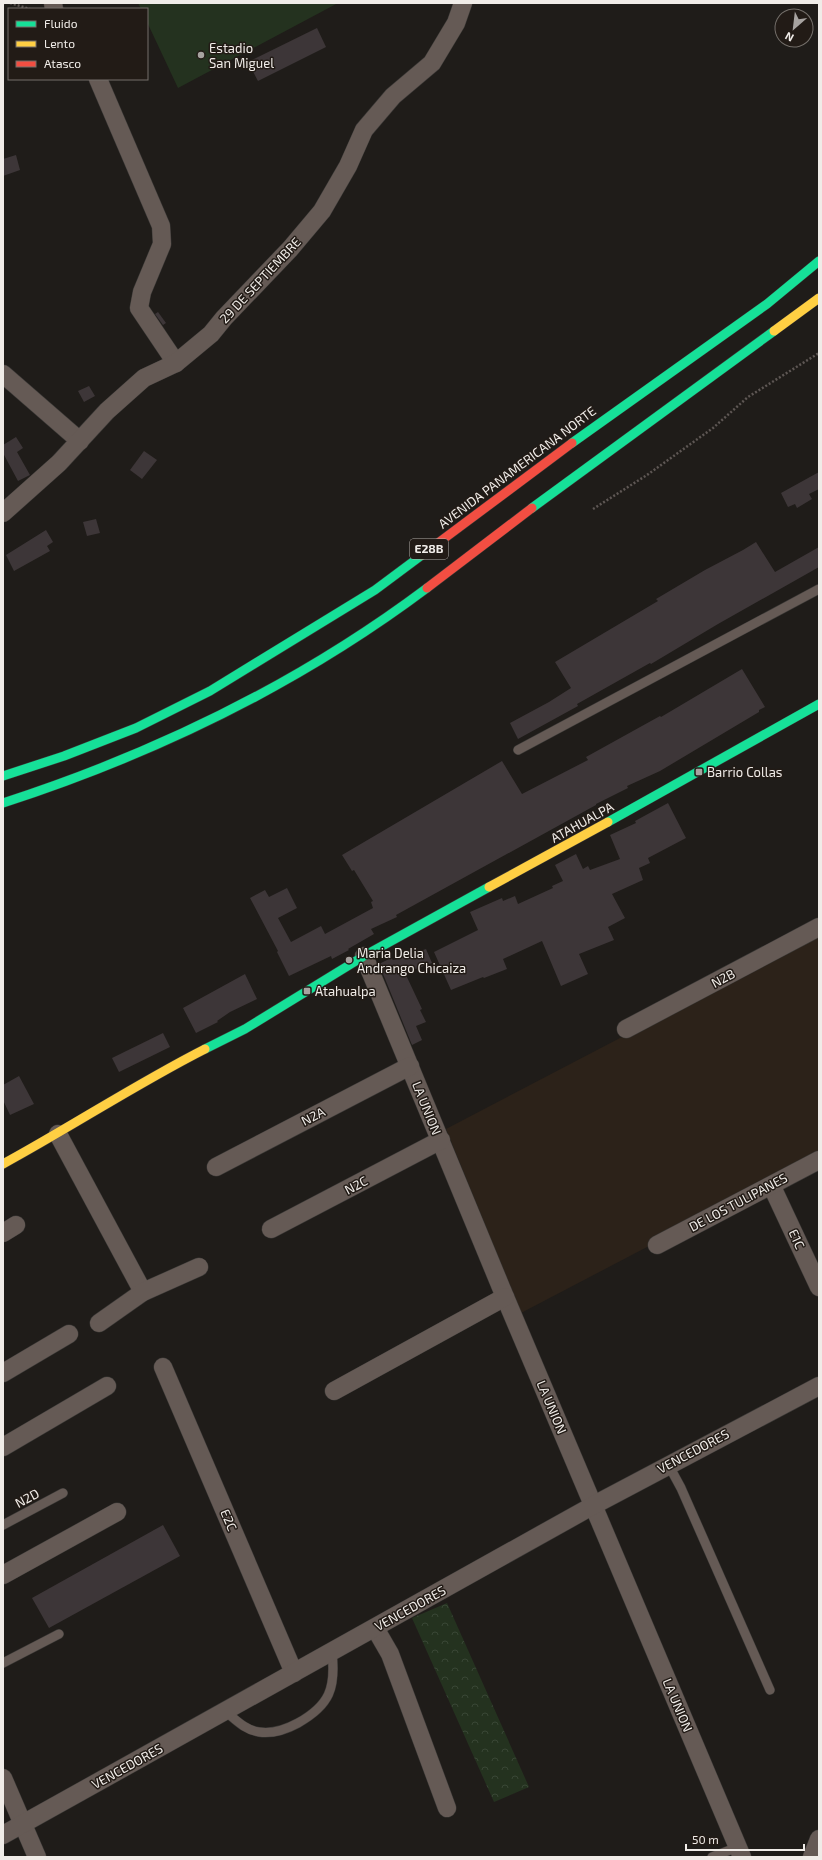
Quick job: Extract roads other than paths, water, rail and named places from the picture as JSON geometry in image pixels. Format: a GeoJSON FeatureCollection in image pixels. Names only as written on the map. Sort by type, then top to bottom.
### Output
{"type":"FeatureCollection","features":[{"type":"Feature","properties":{"kind":"main road","name":"AVENIDA PANAMERICANA NORTE"},"geometry":{"type":"LineString","coordinates":[[3,776],[64,756],[136,728],[210,691],[245,671],[375,590],[617,410],[767,304],[819,261]]}},
{"type":"Feature","properties":{"kind":"main road","name":"E28B"},"geometry":{"type":"LineString","coordinates":[[3,803],[48,789],[183,734],[301,670],[382,620],[568,481],[819,298]]}},
{"type":"Feature","properties":{"kind":"main road","name":"ATAHUALPA"},"geometry":{"type":"LineString","coordinates":[[3,1164],[58,1134],[180,1062],[246,1029],[364,956],[686,780],[819,704]]}},
{"type":"Feature","properties":{"kind":"street","name":"29 DE SEPTIEMBRE"},"geometry":{"type":"LineString","coordinates":[[3,513],[59,463],[108,411],[144,378],[176,363],[211,334],[224,318],[290,249],[322,211],[348,166],[364,130],[393,96],[432,63],[456,23],[464,3]]}},
{"type":"Feature","properties":{"kind":"street"},"geometry":{"type":"LineString","coordinates":[[98,80],[162,226],[162,244],[142,292],[139,308],[176,363]]}},
{"type":"Feature","properties":{"kind":"street"},"geometry":{"type":"LineString","coordinates":[[3,374],[80,441]]}},
{"type":"Feature","properties":{"kind":"street","name":"N2B"},"geometry":{"type":"LineString","coordinates":[[626,1029],[819,927]]}},
{"type":"Feature","properties":{"kind":"street","name":"LA UNION"},"geometry":{"type":"LineString","coordinates":[[364,956],[505,1298],[740,1852]]}},
{"type":"Feature","properties":{"kind":"street","name":"N2A"},"geometry":{"type":"LineString","coordinates":[[216,1167],[410,1066]]}},
{"type":"Feature","properties":{"kind":"street"},"geometry":{"type":"LineString","coordinates":[[58,1134],[143,1292]]}},
{"type":"Feature","properties":{"kind":"street","name":"N2C"},"geometry":{"type":"LineString","coordinates":[[271,1229],[441,1140]]}},
{"type":"Feature","properties":{"kind":"street","name":"DE LOS TULIPANES"},"geometry":{"type":"LineString","coordinates":[[657,1245],[819,1160]]}},
{"type":"Feature","properties":{"kind":"street","name":"E1C"},"geometry":{"type":"LineString","coordinates":[[774,1192],[819,1287]]}},
{"type":"Feature","properties":{"kind":"street"},"geometry":{"type":"LineString","coordinates":[[99,1323],[143,1292],[199,1267]]}},
{"type":"Feature","properties":{"kind":"street"},"geometry":{"type":"LineString","coordinates":[[334,1391],[505,1298]]}},
{"type":"Feature","properties":{"kind":"street"},"geometry":{"type":"LineString","coordinates":[[3,1373],[69,1334]]}},
{"type":"Feature","properties":{"kind":"street","name":"E2C"},"geometry":{"type":"LineString","coordinates":[[163,1367],[294,1673]]}},
{"type":"Feature","properties":{"kind":"street"},"geometry":{"type":"LineString","coordinates":[[3,1447],[107,1386]]}},
{"type":"Feature","properties":{"kind":"street","name":"VENCEDORES"},"geometry":{"type":"LineString","coordinates":[[3,1835],[668,1464],[819,1386]]}},
{"type":"Feature","properties":{"kind":"street"},"geometry":{"type":"LineString","coordinates":[[3,1575],[117,1512]]}},
{"type":"Feature","properties":{"kind":"street"},"geometry":{"type":"LineString","coordinates":[[375,1628],[390,1654],[447,1808]]}},
{"type":"Feature","properties":{"kind":"street"},"geometry":{"type":"LineString","coordinates":[[3,1778],[37,1857]]}},
{"type":"Feature","properties":{"kind":"street"},"geometry":{"type":"LineString","coordinates":[[812,1857],[819,1838]]}},
{"type":"Feature","properties":{"kind":"lane"},"geometry":{"type":"LineString","coordinates":[[518,750],[819,589]]}},
{"type":"Feature","properties":{"kind":"lane"},"geometry":{"type":"LineString","coordinates":[[668,1464],[770,1690]]}},
{"type":"Feature","properties":{"kind":"lane","name":"N2D"},"geometry":{"type":"LineString","coordinates":[[3,1525],[63,1493]]}},
{"type":"Feature","properties":{"kind":"lane"},"geometry":{"type":"LineString","coordinates":[[3,1663],[59,1634]]}},
{"type":"Feature","properties":{"kind":"lane"},"geometry":{"type":"LineString","coordinates":[[225,1712],[242,1726],[260,1733],[287,1729],[316,1712],[326,1701],[334,1672],[332,1652]]}},
{"type":"Feature","properties":{"kind":"lane"},"geometry":{"type":"LineString","coordinates":[[712,1857],[740,1852]]}},
{"type":"Feature","properties":{"kind":"place","name":"Estadio San Miguel"},"geometry":{"type":"Point","coordinates":[201,55]}},
{"type":"Feature","properties":{"kind":"place","name":"Barrio Collas"},"geometry":{"type":"Point","coordinates":[699,772]}},
{"type":"Feature","properties":{"kind":"place","name":"Maria Delia Andrango Chicaiza"},"geometry":{"type":"Point","coordinates":[349,960]}},
{"type":"Feature","properties":{"kind":"place","name":"Atahualpa"},"geometry":{"type":"Point","coordinates":[307,991]}}]}
